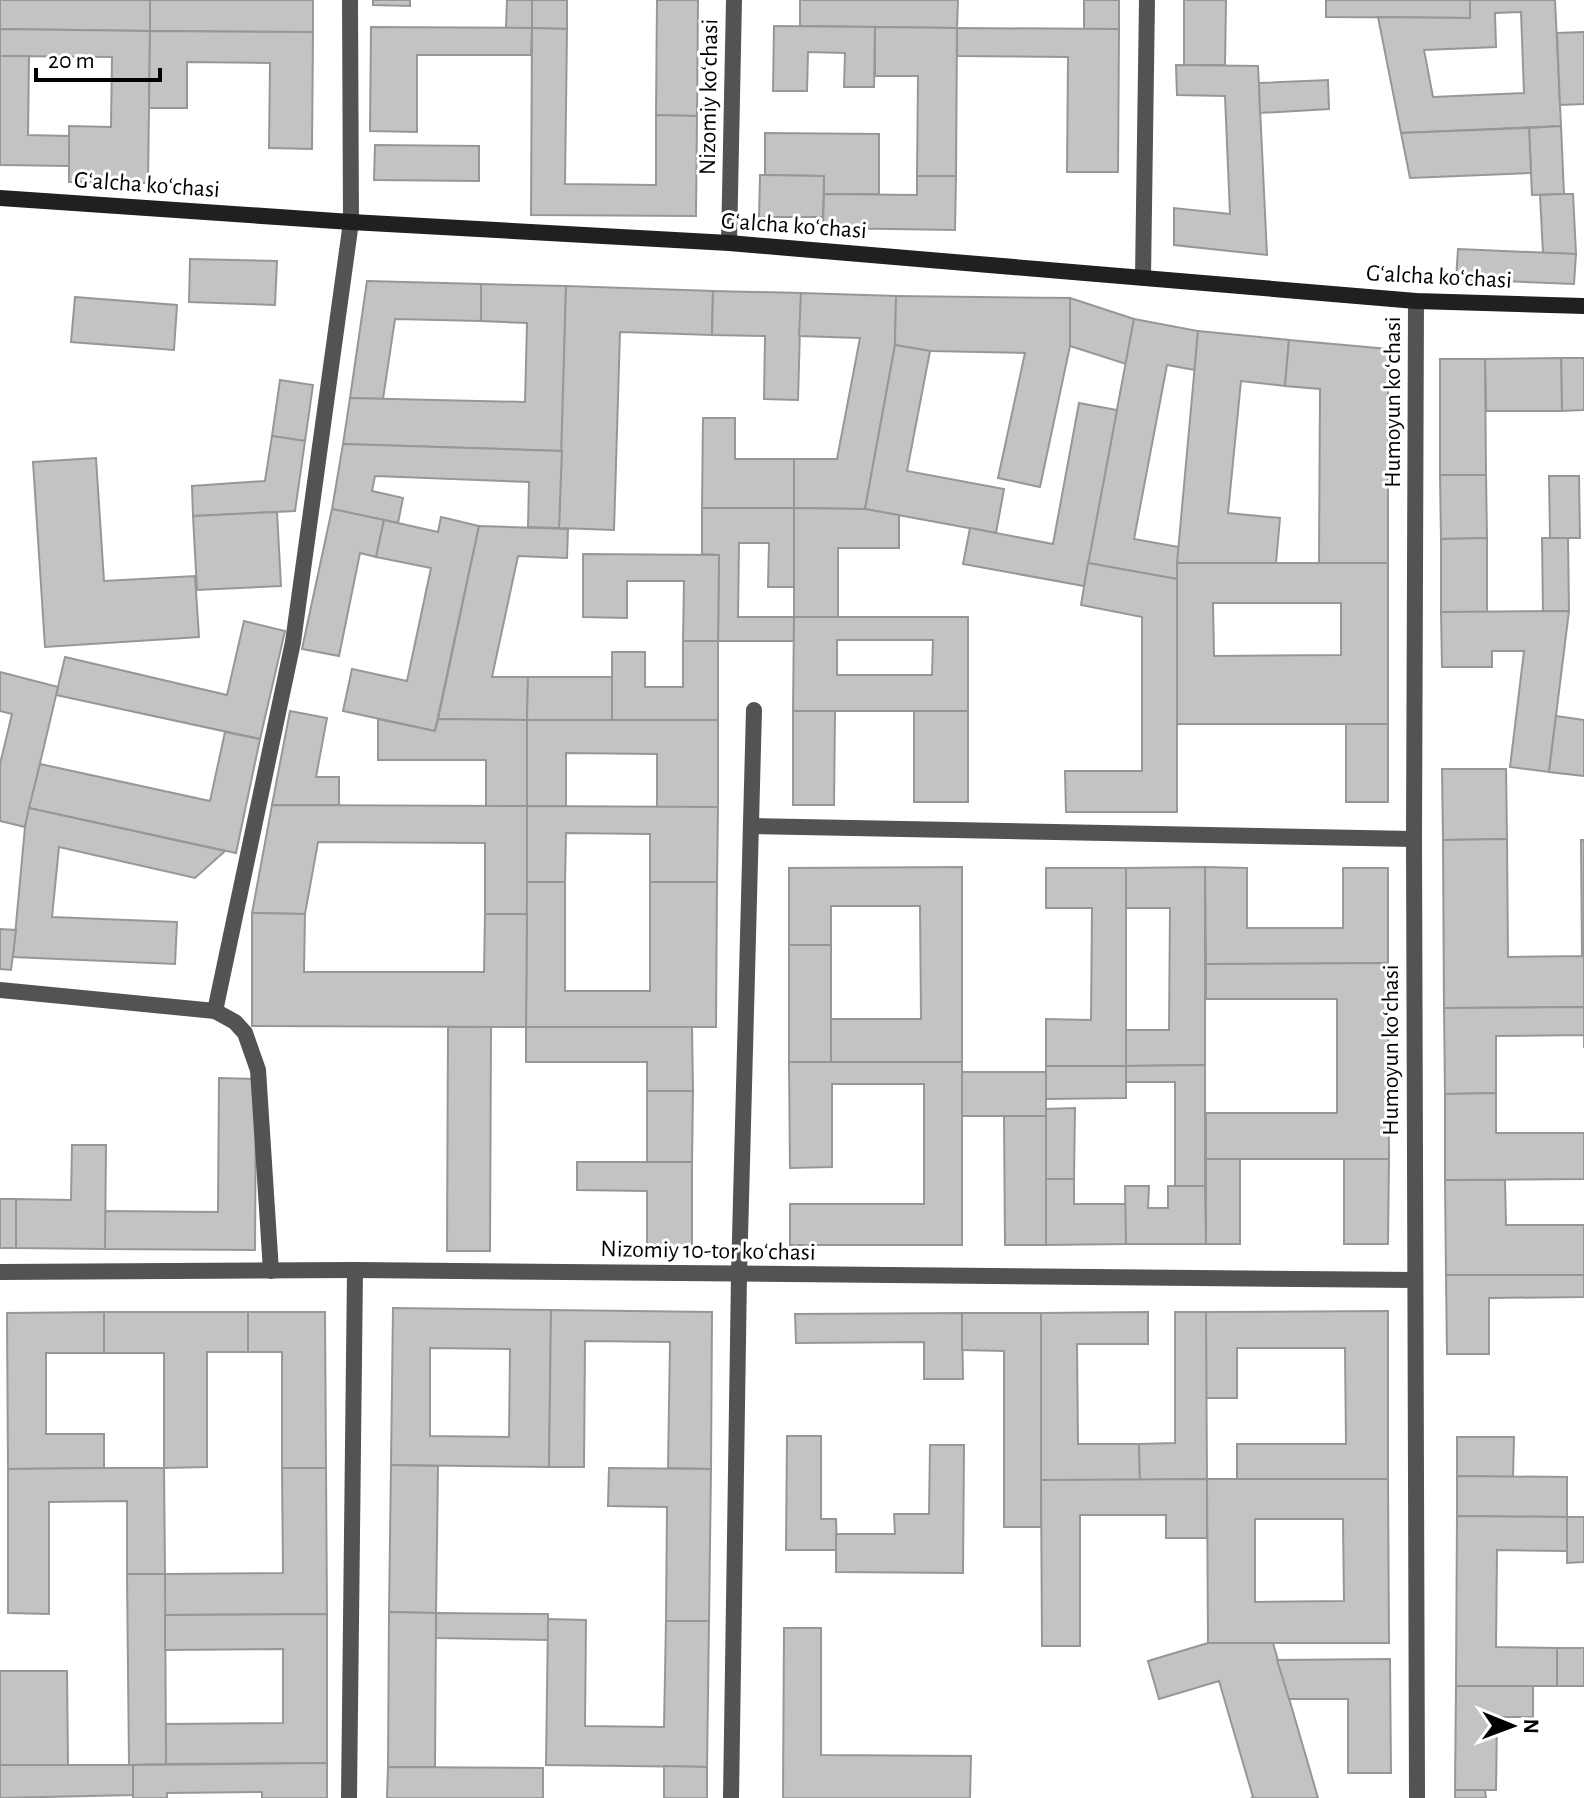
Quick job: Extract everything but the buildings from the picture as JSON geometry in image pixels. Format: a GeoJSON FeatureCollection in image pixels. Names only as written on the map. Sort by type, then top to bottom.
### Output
{"type":"FeatureCollection","features":[{"type":"Feature","properties":{"kind":"street"},"geometry":{"type":"LineString","coordinates":[[215,1011],[293,642],[351,222],[350,0]]}},
{"type":"Feature","properties":{"kind":"street","name":"Nizomiy koʻchasi"},"geometry":{"type":"LineString","coordinates":[[729,243],[734,0]]}},
{"type":"Feature","properties":{"kind":"street"},"geometry":{"type":"LineString","coordinates":[[1143,277],[1147,0]]}},
{"type":"Feature","properties":{"kind":"street","name":"Gʻalcha koʻchasi"},"geometry":{"type":"LineString","coordinates":[[0,198],[729,243],[1416,301],[1584,306]]}},
{"type":"Feature","properties":{"kind":"street","name":"Humoyun koʻchasi"},"geometry":{"type":"LineString","coordinates":[[1416,301],[1417,1798]]}},
{"type":"Feature","properties":{"kind":"street"},"geometry":{"type":"LineString","coordinates":[[731,1798],[739,1275],[754,710]]}},
{"type":"Feature","properties":{"kind":"street"},"geometry":{"type":"LineString","coordinates":[[751,826],[1414,839]]}},
{"type":"Feature","properties":{"kind":"street"},"geometry":{"type":"LineString","coordinates":[[0,990],[215,1011],[235,1022],[245,1033],[258,1070],[271,1271]]}},
{"type":"Feature","properties":{"kind":"street"},"geometry":{"type":"LineString","coordinates":[[349,1798],[355,1270]]}},
{"type":"Feature","properties":{"kind":"street","name":"Nizomiy 10-tor koʻchasi"},"geometry":{"type":"LineString","coordinates":[[0,1272],[355,1270],[1415,1280]]}}]}
